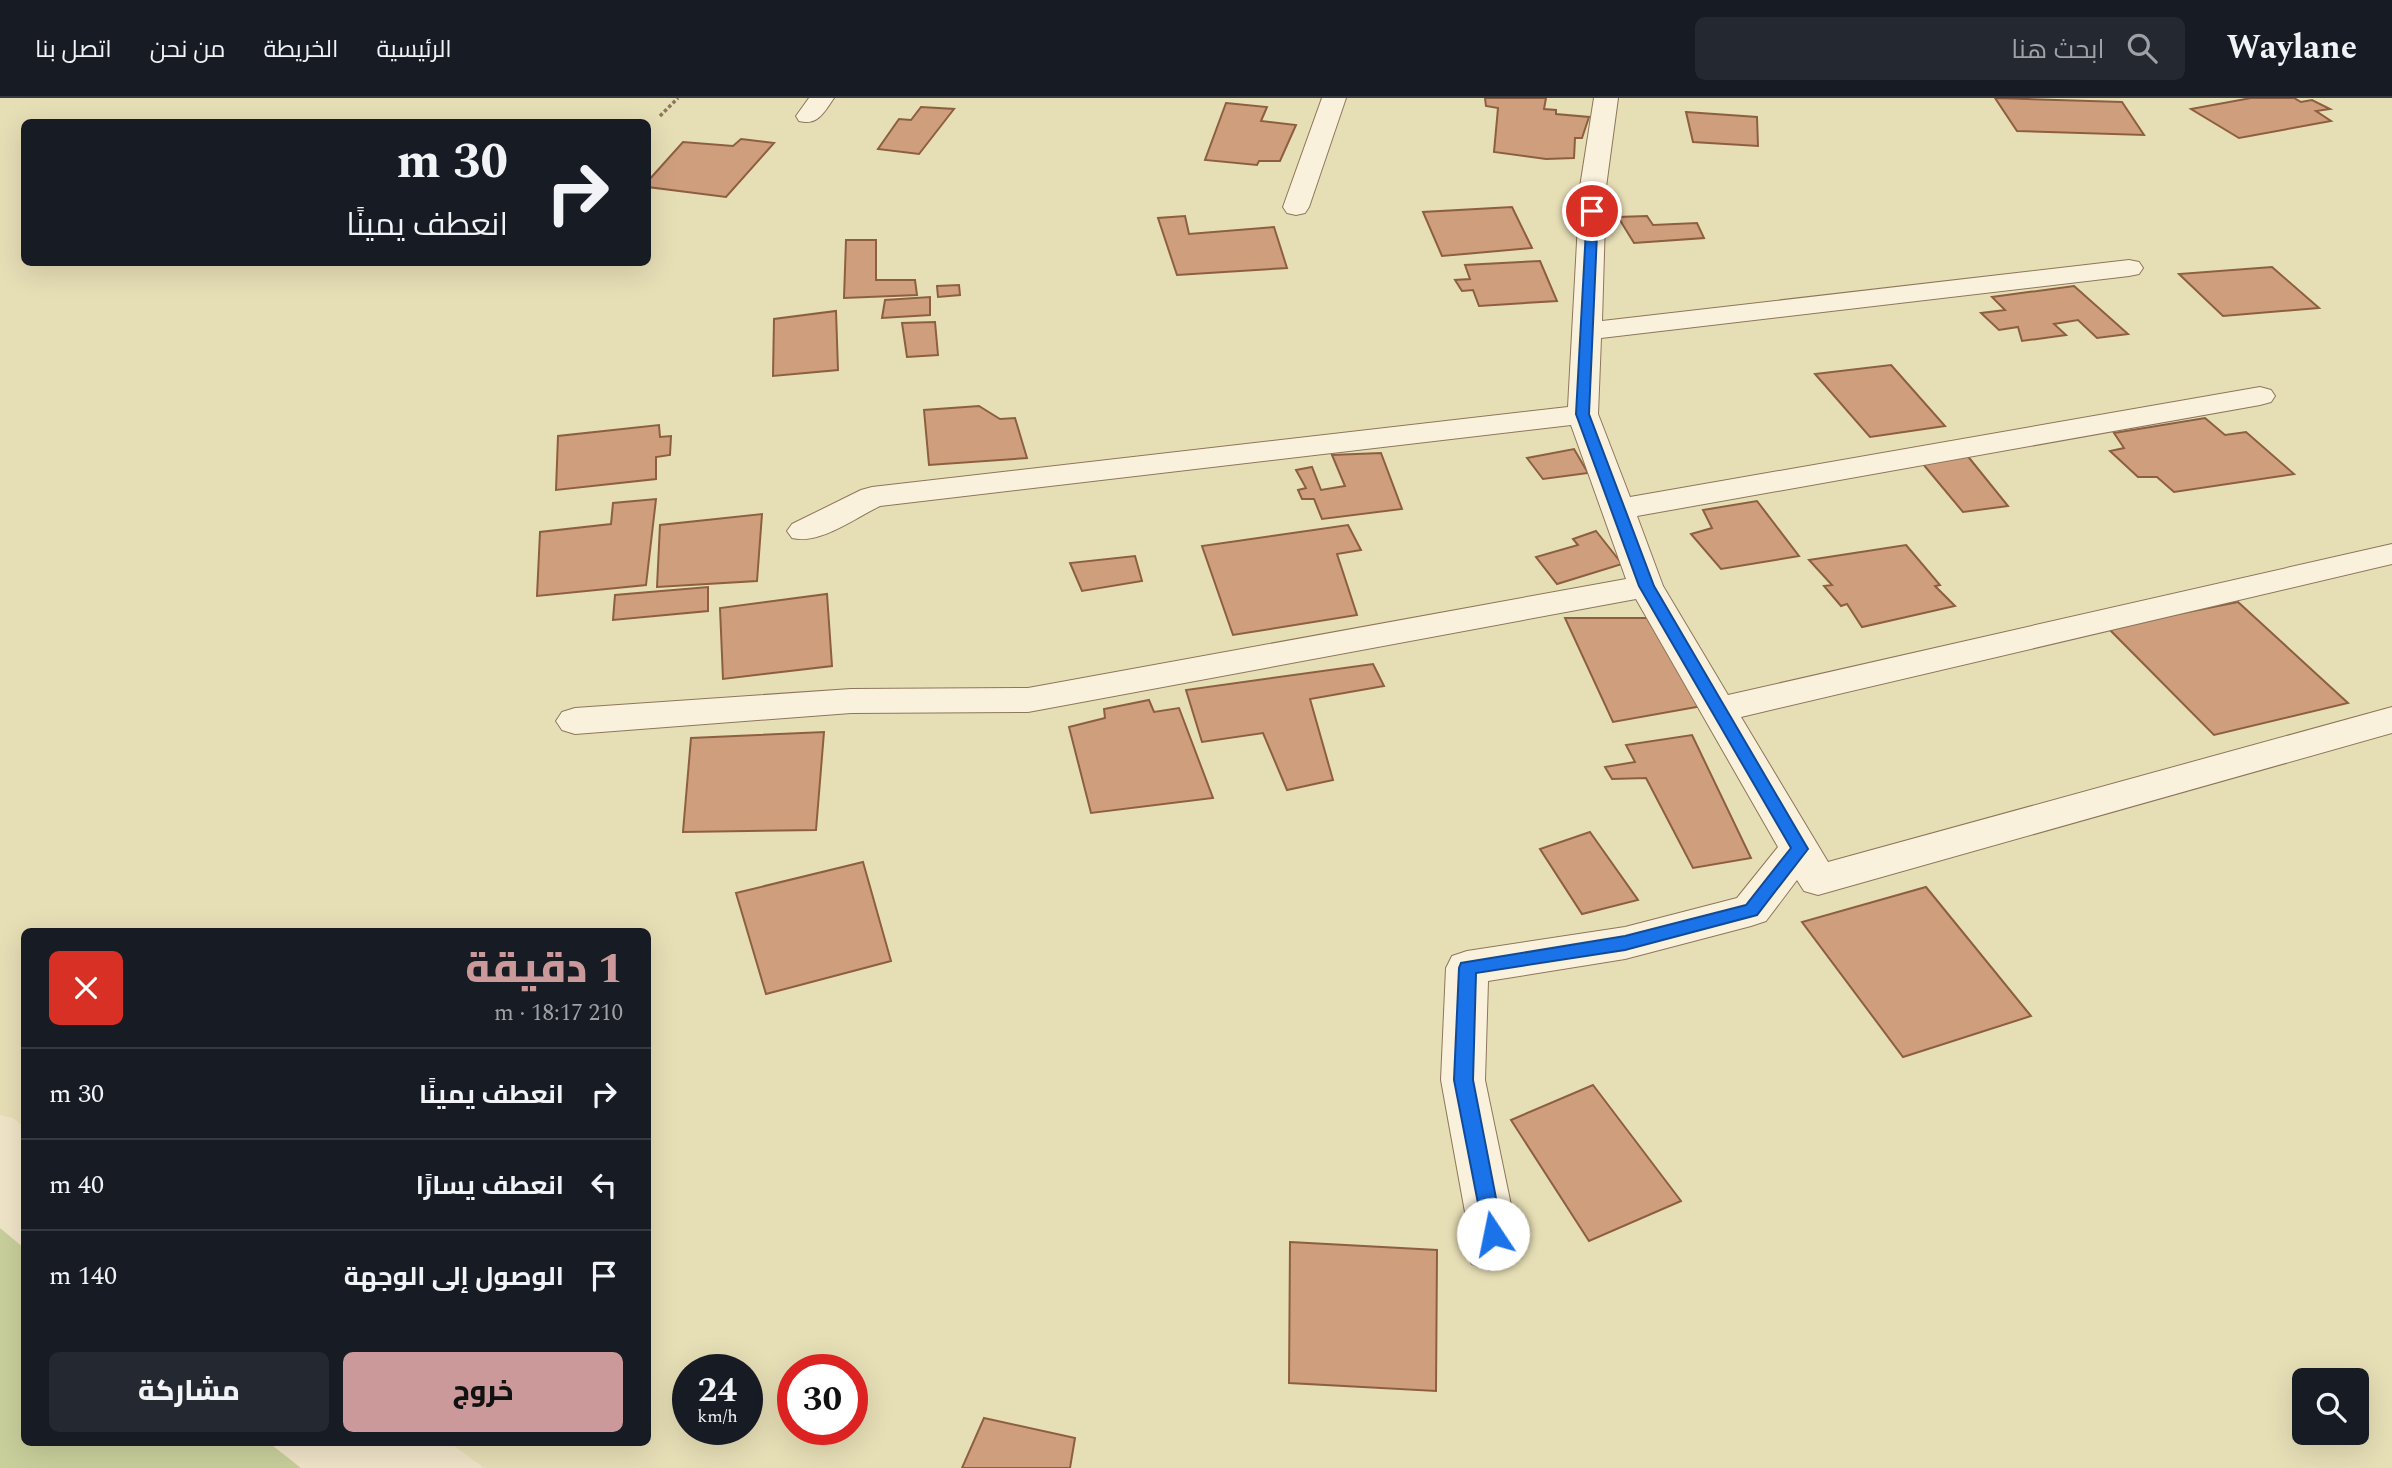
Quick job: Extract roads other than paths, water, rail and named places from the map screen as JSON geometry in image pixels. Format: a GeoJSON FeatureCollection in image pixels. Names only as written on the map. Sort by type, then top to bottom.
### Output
{"type":"FeatureCollection","features":[{"type":"Feature","properties":{"kind":"street"},"geometry":{"type":"LineString","coordinates":[[1296,207],[1334,98]]}},
{"type":"Feature","properties":{"kind":"street"},"geometry":{"type":"LineString","coordinates":[[1606,98],[1593,187],[1583,414],[1646,586],[1818,880],[2392,720]]}},
{"type":"Feature","properties":{"kind":"street"},"geometry":{"type":"LineString","coordinates":[[1587,331],[2129,268]]}},
{"type":"Feature","properties":{"kind":"street"},"geometry":{"type":"LineString","coordinates":[[1618,509],[2260,396]]}},
{"type":"Feature","properties":{"kind":"street"},"geometry":{"type":"LineString","coordinates":[[804,531],[872,497],[1583,414]]}},
{"type":"Feature","properties":{"kind":"street"},"geometry":{"type":"LineString","coordinates":[[1718,710],[2392,554]]}},
{"type":"Feature","properties":{"kind":"street"},"geometry":{"type":"LineString","coordinates":[[575,720],[852,701],[1028,701],[1646,586]]}},
{"type":"Feature","properties":{"kind":"street"},"geometry":{"type":"LineString","coordinates":[[1489,1249],[1493,1234],[1464,1080],[1467,968],[1625,943],[1751,910],[1799,849]]}}]}
